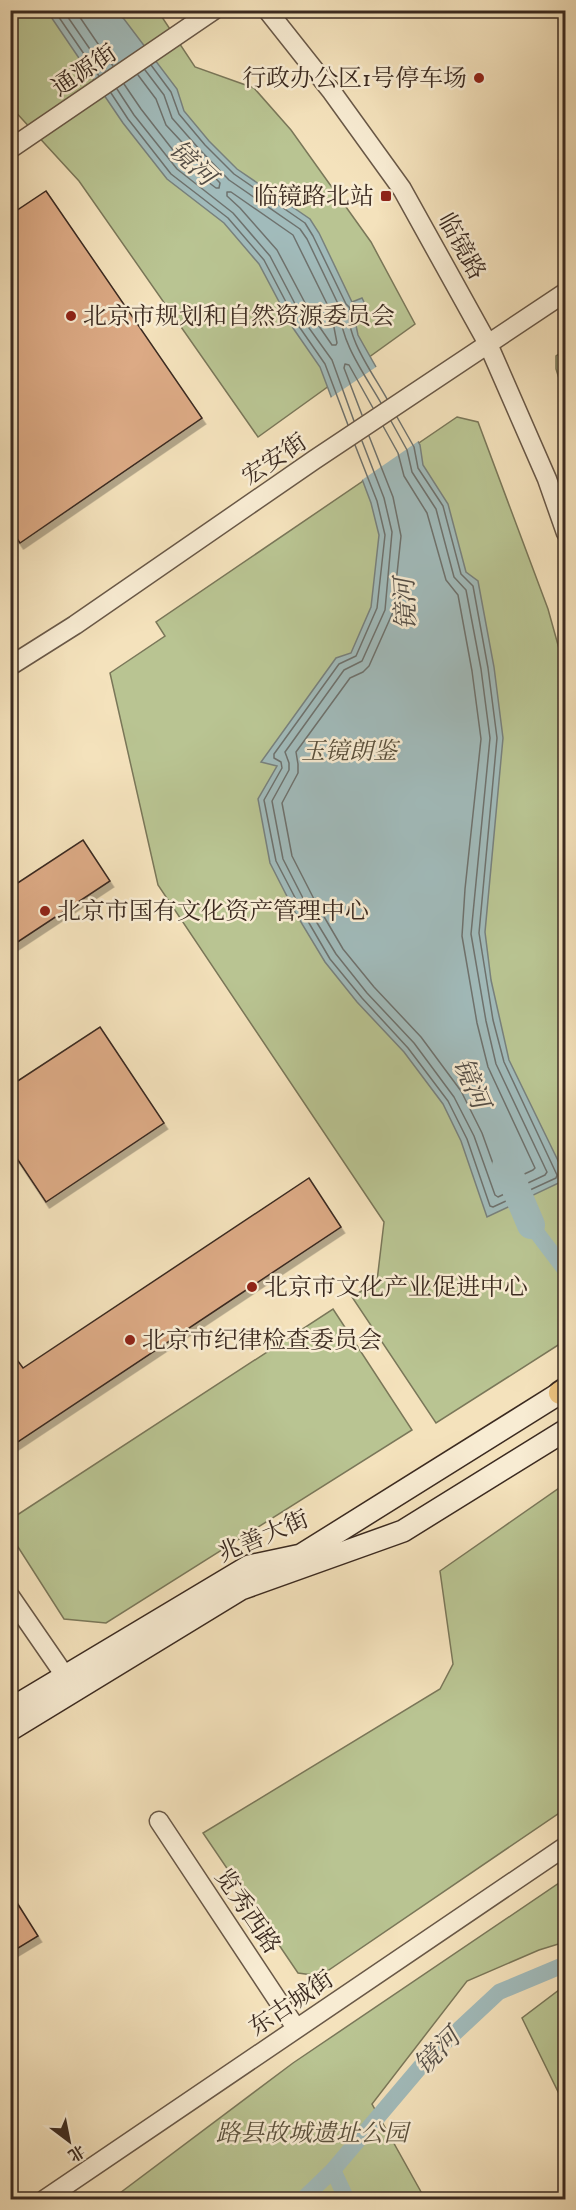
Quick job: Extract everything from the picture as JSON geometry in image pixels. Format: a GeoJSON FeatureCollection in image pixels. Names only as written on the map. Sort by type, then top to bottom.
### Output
{"type":"FeatureCollection","features":[{"type":"Feature","properties":{"kind":"main road","name":"兆善大街"},"geometry":{"type":"LineString","coordinates":[[10,1730],[70,1683],[249,1566],[301,1555],[563,1391]]}},
{"type":"Feature","properties":{"kind":"main road","name":"兆善大街"},"geometry":{"type":"LineString","coordinates":[[10,1709],[70,1683],[241,1589],[403,1531],[566,1430]]}},
{"type":"Feature","properties":{"kind":"street","name":"通源街"},"geometry":{"type":"LineString","coordinates":[[10,149],[214,10]]}},
{"type":"Feature","properties":{"kind":"street","name":"临镜路"},"geometry":{"type":"LineString","coordinates":[[267,10],[332,92],[402,189],[488,344],[548,479],[566,533]]}},
{"type":"Feature","properties":{"kind":"street","name":"宏安街"},"geometry":{"type":"LineString","coordinates":[[10,666],[85,618],[314,460],[566,292]]}},
{"type":"Feature","properties":{"kind":"street"},"geometry":{"type":"LineString","coordinates":[[10,1596],[70,1683]]}},
{"type":"Feature","properties":{"kind":"street","name":"览秀西路"},"geometry":{"type":"LineString","coordinates":[[159,1821],[296,2028]]}},
{"type":"Feature","properties":{"kind":"street","name":"东古城街"},"geometry":{"type":"LineString","coordinates":[[44,2199],[566,1846]]}},
{"type":"Feature","properties":{"kind":"green space"},"geometry":{"type":"Polygon","coordinates":[[[11,11],[158,11],[195,67],[254,88],[291,130],[371,242],[415,324],[258,437],[79,181],[11,107],[11,11]]]}},
{"type":"Feature","properties":{"kind":"green space"},"geometry":{"type":"Polygon","coordinates":[[[565,350],[565,398],[556,369],[556,356],[565,350]]]}},
{"type":"Feature","properties":{"kind":"green space","name":"玉镜朗鉴"},"geometry":{"type":"Polygon","coordinates":[[[457,417],[478,422],[548,609],[565,670],[566,1340],[436,1423],[352,1297],[377,1281],[384,1222],[158,885],[110,673],[165,636],[156,622],[457,417]]]}},
{"type":"Feature","properties":{"kind":"green space"},"geometry":{"type":"Polygon","coordinates":[[[333,1309],[412,1430],[106,1623],[64,1619],[11,1536],[11,1519],[333,1309]]]}},
{"type":"Feature","properties":{"kind":"green space"},"geometry":{"type":"Polygon","coordinates":[[[565,1484],[565,1809],[320,1976],[298,1973],[203,1833],[440,1689],[453,1664],[440,1571],[565,1484]]]}},
{"type":"Feature","properties":{"kind":"green space","name":"路县故城遗址公园"},"geometry":{"type":"Polygon","coordinates":[[[565,1879],[565,1942],[539,1950],[467,1981],[372,2104],[425,2199],[112,2199],[293,2063],[565,1879]]]}},
{"type":"Feature","properties":{"kind":"green space"},"geometry":{"type":"Polygon","coordinates":[[[566,1989],[565,2106],[522,2018],[559,1990],[566,1989]]]}},
{"type":"Feature","properties":{"kind":"water"},"geometry":{"type":"Polygon","coordinates":[[[47,11],[114,11],[124,19],[177,89],[184,111],[209,141],[237,169],[310,219],[352,302],[362,298],[366,306],[354,316],[358,335],[420,445],[423,465],[448,504],[466,572],[478,581],[494,667],[503,738],[485,932],[491,980],[509,1060],[566,1177],[565,1180],[487,1217],[461,1141],[443,1104],[404,1052],[357,1002],[325,962],[296,914],[270,863],[258,799],[277,766],[261,762],[336,658],[351,653],[371,607],[379,535],[371,503],[320,367],[293,328],[259,264],[224,223],[167,179],[123,123],[47,11]]]}},
{"type":"Feature","properties":{"kind":"pier"},"geometry":{"type":"Polygon","coordinates":[[[379,365],[420,440],[359,482],[329,399],[379,365]]]}},
{"type":"Feature","properties":{"kind":"building","name":"北京市规划和自然资源委员会"},"geometry":{"type":"Polygon","coordinates":[[[46,191],[202,418],[20,543],[10,528],[10,215],[46,191]]]}},
{"type":"Feature","properties":{"kind":"building"},"geometry":{"type":"Polygon","coordinates":[[[83,840],[110,881],[10,947],[10,888],[83,840]]]}},
{"type":"Feature","properties":{"kind":"building"},"geometry":{"type":"Polygon","coordinates":[[[100,1027],[164,1123],[46,1202],[10,1148],[10,1086],[100,1027]]]}},
{"type":"Feature","properties":{"kind":"building"},"geometry":{"type":"Polygon","coordinates":[[[309,1178],[341,1227],[10,1447],[10,1350],[23,1368],[309,1178]]]}},
{"type":"Feature","properties":{"kind":"building"},"geometry":{"type":"Polygon","coordinates":[[[14,1898],[38,1936],[10,1953],[10,1900],[14,1898]]]}},
{"type":"Feature","properties":{"kind":"waterway","name":"镜河"},"geometry":{"type":"LineString","coordinates":[[506,1166],[531,1225]]}},
{"type":"Feature","properties":{"kind":"waterway","name":"镜河"},"geometry":{"type":"LineString","coordinates":[[531,1225],[566,1271]]}},
{"type":"Feature","properties":{"kind":"waterway","name":"镜河"},"geometry":{"type":"LineString","coordinates":[[302,2200],[333,2170],[427,2059],[499,1992],[566,1964]]}},
{"type":"Feature","properties":{"kind":"waterway"},"geometry":{"type":"LineString","coordinates":[[333,2170],[347,2200]]}},
{"type":"Feature","properties":{"kind":"place","name":"行政办公区1号停车场"},"geometry":{"type":"Point","coordinates":[479,78]}},
{"type":"Feature","properties":{"kind":"place","name":"临镜路北站"},"geometry":{"type":"Point","coordinates":[386,196]}},
{"type":"Feature","properties":{"kind":"place","name":"北京市规划和自然资源委员会"},"geometry":{"type":"Point","coordinates":[71,316]}},
{"type":"Feature","properties":{"kind":"place","name":"北京市国有文化资产管理中心"},"geometry":{"type":"Point","coordinates":[45,911]}},
{"type":"Feature","properties":{"kind":"place","name":"北京市文化产业促进中心"},"geometry":{"type":"Point","coordinates":[252,1287]}},
{"type":"Feature","properties":{"kind":"place","name":"北京市纪律检查委员会"},"geometry":{"type":"Point","coordinates":[130,1340]}}]}
